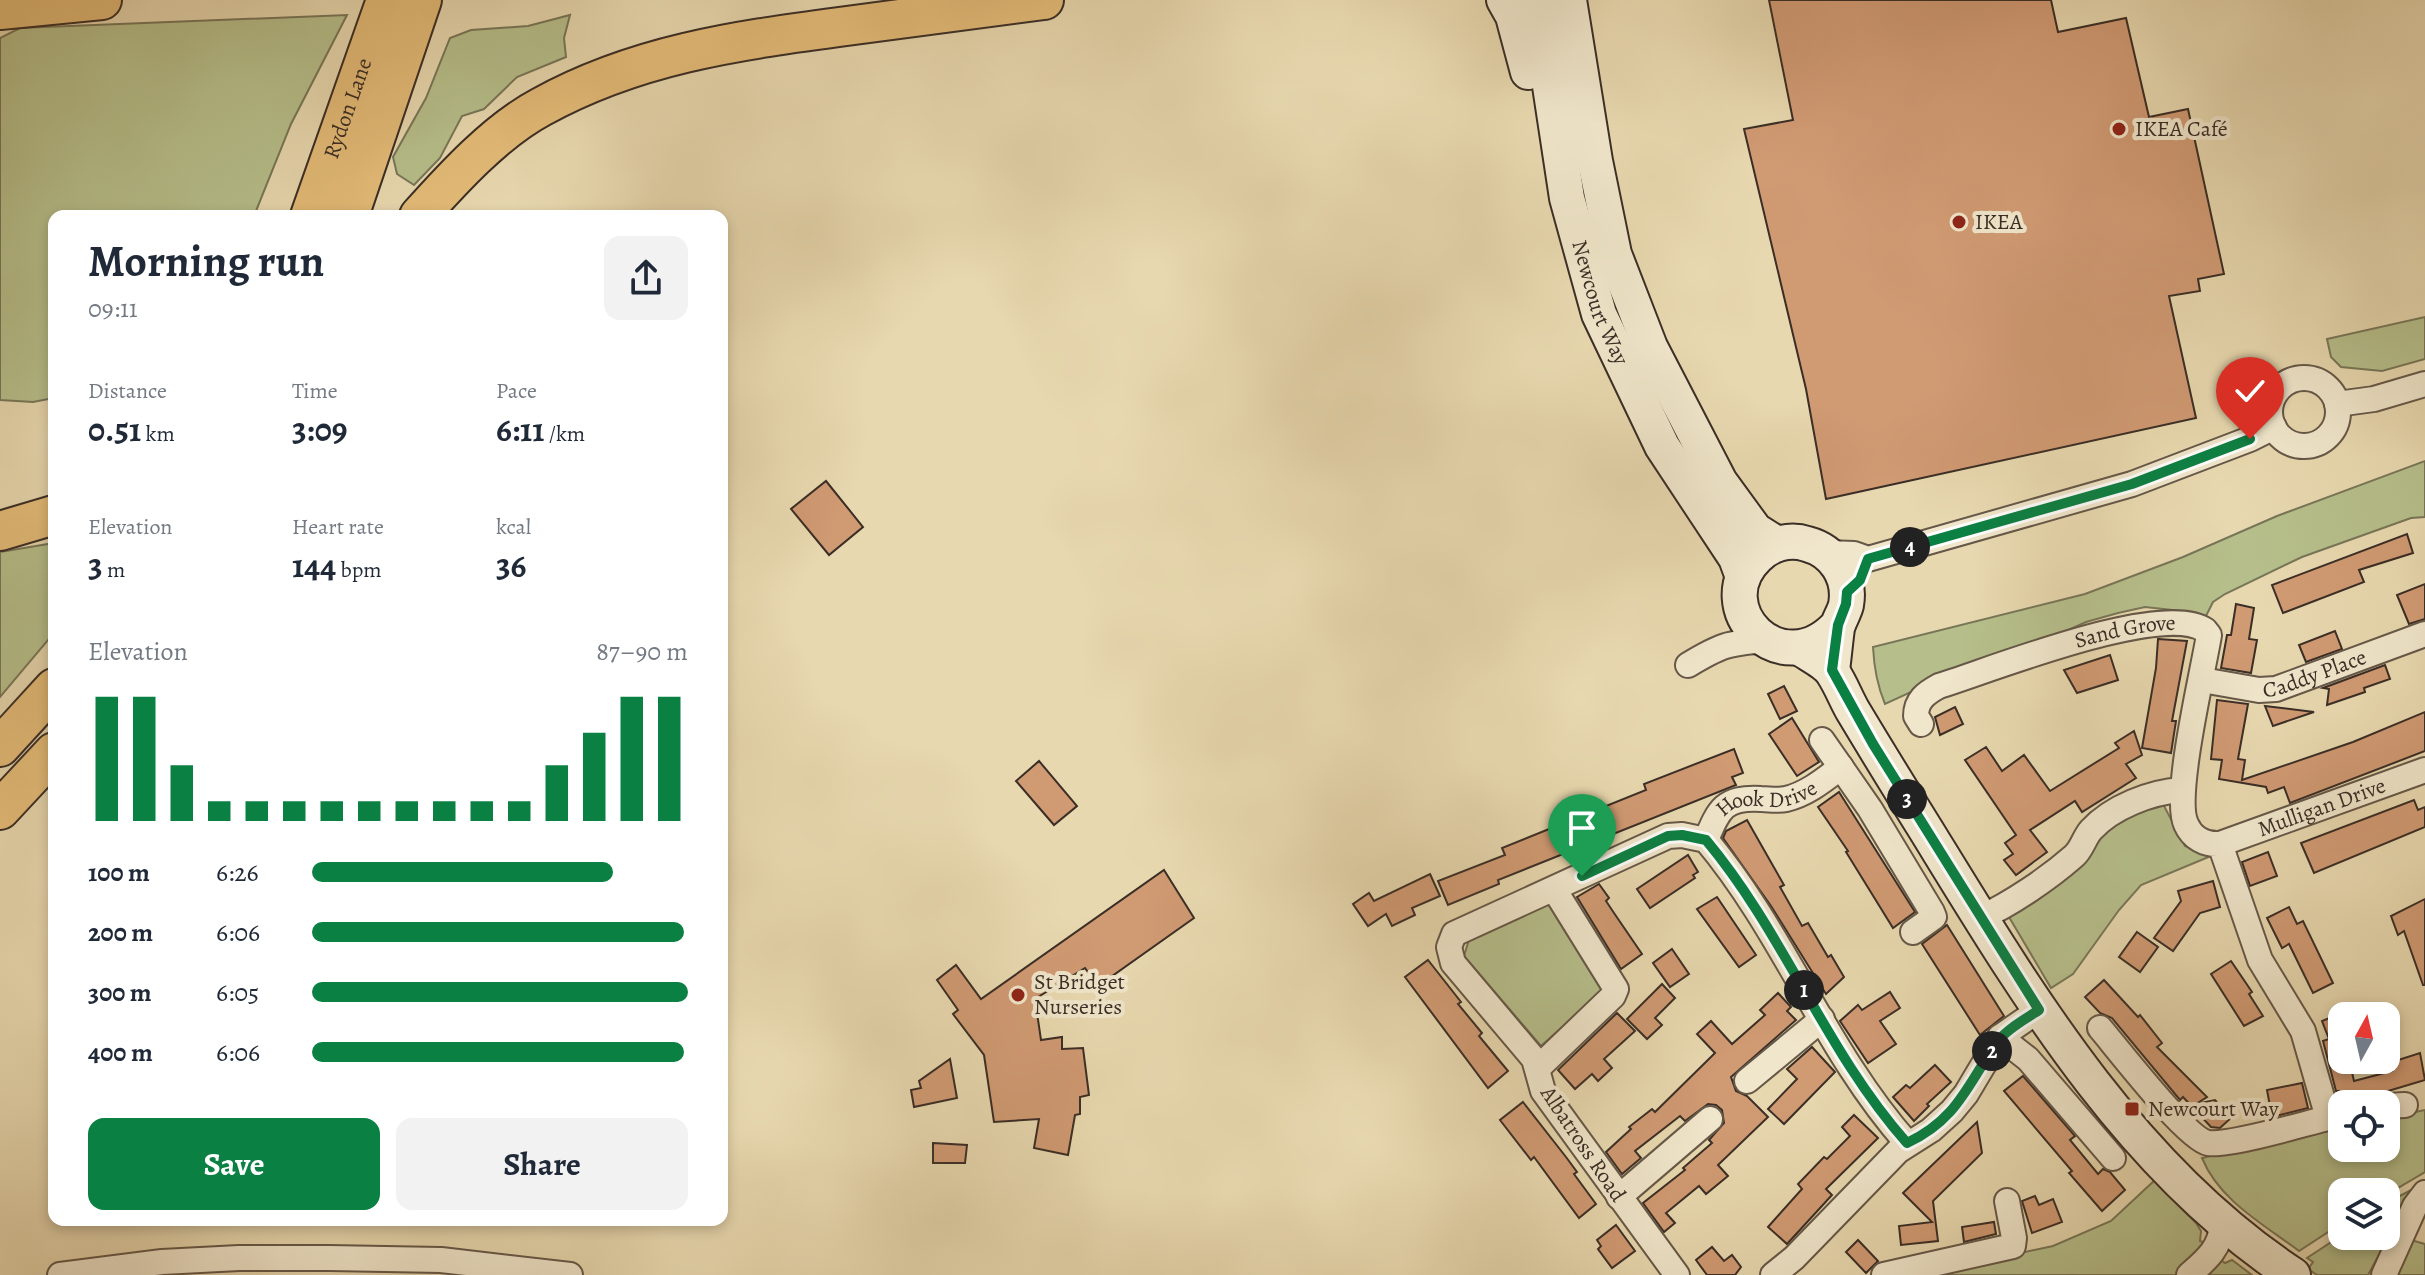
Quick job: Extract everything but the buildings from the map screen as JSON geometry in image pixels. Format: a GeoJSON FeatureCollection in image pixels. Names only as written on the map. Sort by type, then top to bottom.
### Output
{"type":"FeatureCollection","features":[{"type":"Feature","properties":{"kind":"main road"},"geometry":{"type":"LineString","coordinates":[[0,10],[102,0]]}},
{"type":"Feature","properties":{"kind":"main road"},"geometry":{"type":"LineString","coordinates":[[425,210],[462,170],[539,107],[614,73],[667,55],[739,41],[1044,0]]}},
{"type":"Feature","properties":{"kind":"main road"},"geometry":{"type":"LineString","coordinates":[[285,210],[399,15]]}},
{"type":"Feature","properties":{"kind":"main road","name":"Rydon Lane"},"geometry":{"type":"LineString","coordinates":[[313,210],[399,15]]}},
{"type":"Feature","properties":{"kind":"main road","name":"Rydon Lane"},"geometry":{"type":"LineString","coordinates":[[350,210],[399,15]]}},
{"type":"Feature","properties":{"kind":"main road"},"geometry":{"type":"LineString","coordinates":[[0,531],[48,517]]}},
{"type":"Feature","properties":{"kind":"main road"},"geometry":{"type":"LineString","coordinates":[[0,747],[48,695]]}},
{"type":"Feature","properties":{"kind":"main road"},"geometry":{"type":"LineString","coordinates":[[0,810],[48,758]]}},
{"type":"Feature","properties":{"kind":"street"},"geometry":{"type":"LineString","coordinates":[[1504,0],[1513,16],[1539,119],[1567,198]]}},
{"type":"Feature","properties":{"kind":"street","name":"Newcourt Way"},"geometry":{"type":"LineString","coordinates":[[1537,0],[1567,198],[1599,314],[1662,446],[1736,558],[1743,577]]}},
{"type":"Feature","properties":{"kind":"street","name":"Newcourt Way"},"geometry":{"type":"LineString","coordinates":[[1569,0],[1595,161],[1614,254],[1650,347],[1720,482],[1755,530],[1777,544]]}},
{"type":"Feature","properties":{"kind":"street"},"geometry":{"type":"LineString","coordinates":[[1578,59],[1588,0]]}},
{"type":"Feature","properties":{"kind":"street"},"geometry":{"type":"LineString","coordinates":[[2296,379],[2317,381],[2333,393],[2337,404],[2335,426],[2318,443],[2305,446],[2293,444],[2281,437],[2274,427],[2270,414],[2276,393],[2283,386],[2296,379]]}},
{"type":"Feature","properties":{"kind":"street"},"geometry":{"type":"LineString","coordinates":[[2337,404],[2374,399],[2425,384]]}},
{"type":"Feature","properties":{"kind":"street"},"geometry":{"type":"LineString","coordinates":[[1838,625],[1828,636],[1800,648],[1782,647],[1751,628],[1742,611],[1740,588],[1756,557],[1777,544],[1804,542],[1828,553],[1854,554],[1868,559],[2132,484],[2274,427]]}},
{"type":"Feature","properties":{"kind":"street"},"geometry":{"type":"LineString","coordinates":[[1828,553],[1842,571],[1847,592],[1838,625],[1832,670]]}},
{"type":"Feature","properties":{"kind":"street"},"geometry":{"type":"LineString","coordinates":[[1847,592],[1860,580],[1868,559]]}},
{"type":"Feature","properties":{"kind":"street"},"geometry":{"type":"LineString","coordinates":[[1720,645],[1742,611]]}},
{"type":"Feature","properties":{"kind":"street","name":"Sand Grove"},"geometry":{"type":"LineString","coordinates":[[1921,724],[1916,716],[1918,703],[1925,694],[1939,686],[2136,625],[2180,623],[2205,630],[2209,635],[2181,790],[2185,823],[2195,837],[2207,845],[2220,844]]}},
{"type":"Feature","properties":{"kind":"street","name":"Caddy Place"},"geometry":{"type":"LineString","coordinates":[[2202,680],[2259,690],[2276,689],[2425,634]]}},
{"type":"Feature","properties":{"kind":"street"},"geometry":{"type":"LineString","coordinates":[[1688,665],[1720,645],[1766,640]]}},
{"type":"Feature","properties":{"kind":"street"},"geometry":{"type":"LineString","coordinates":[[1800,648],[1832,670],[1873,744],[1980,918],[2039,1010],[2109,1104],[2153,1156],[2222,1224],[2293,1275]]}},
{"type":"Feature","properties":{"kind":"street"},"geometry":{"type":"LineString","coordinates":[[1822,740],[1870,809],[1932,912],[1934,917],[1930,922],[1913,932]]}},
{"type":"Feature","properties":{"kind":"street","name":"Hook Drive"},"geometry":{"type":"LineString","coordinates":[[1706,840],[1717,814],[1725,804],[1750,799],[1778,801],[1802,794],[1841,767]]}},
{"type":"Feature","properties":{"kind":"street","name":"Mulligan Drive"},"geometry":{"type":"LineString","coordinates":[[2220,844],[2425,770]]}},
{"type":"Feature","properties":{"kind":"street"},"geometry":{"type":"LineString","coordinates":[[1980,918],[1999,909],[2073,857],[2095,826],[2134,800],[2155,792],[2181,790]]}},
{"type":"Feature","properties":{"kind":"street","name":"Hook Drive"},"geometry":{"type":"LineString","coordinates":[[1454,934],[1668,836],[1682,835],[1706,840],[1726,865],[1861,1086],[1907,1143]]}},
{"type":"Feature","properties":{"kind":"street"},"geometry":{"type":"LineString","coordinates":[[2220,844],[2260,960],[2303,1031],[2328,1098]]}},
{"type":"Feature","properties":{"kind":"street"},"geometry":{"type":"LineString","coordinates":[[1538,1068],[1613,996],[1616,989],[1554,889]]}},
{"type":"Feature","properties":{"kind":"street","name":"Albatross Road"},"geometry":{"type":"LineString","coordinates":[[1454,934],[1449,947],[1453,963],[1534,1059],[1543,1091],[1677,1275]]}},
{"type":"Feature","properties":{"kind":"street"},"geometry":{"type":"LineString","coordinates":[[1786,1272],[1907,1143],[1931,1130],[1952,1111],[1966,1094],[2000,1037],[2039,1010]]}},
{"type":"Feature","properties":{"kind":"street"},"geometry":{"type":"LineString","coordinates":[[1747,1081],[1822,1019]]}},
{"type":"Feature","properties":{"kind":"street"},"geometry":{"type":"LineString","coordinates":[[2100,1028],[2178,1119],[2204,1141],[2232,1141],[2328,1119]]}},
{"type":"Feature","properties":{"kind":"street"},"geometry":{"type":"LineString","coordinates":[[2000,1037],[2028,1059],[2113,1158]]}},
{"type":"Feature","properties":{"kind":"street"},"geometry":{"type":"LineString","coordinates":[[1619,1197],[1710,1119]]}},
{"type":"Feature","properties":{"kind":"street"},"geometry":{"type":"LineString","coordinates":[[2384,1275],[2415,1206],[2425,1193]]}},
{"type":"Feature","properties":{"kind":"street"},"geometry":{"type":"LineString","coordinates":[[1884,1275],[2013,1246],[2007,1201]]}},
{"type":"Feature","properties":{"kind":"street"},"geometry":{"type":"LineString","coordinates":[[2189,1275],[2213,1253],[2222,1224]]}},
{"type":"Feature","properties":{"kind":"street"},"geometry":{"type":"LineString","coordinates":[[60,1275],[193,1260],[329,1258],[441,1260],[570,1275]]}},
{"type":"Feature","properties":{"kind":"green space"},"geometry":{"type":"Polygon","coordinates":[[[347,15],[291,124],[256,210],[48,210],[48,399],[33,402],[0,400],[0,38],[20,28],[347,15]]]}},
{"type":"Feature","properties":{"kind":"green space"},"geometry":{"type":"Polygon","coordinates":[[[570,15],[564,38],[566,57],[517,77],[484,109],[462,116],[440,158],[414,185],[397,174],[393,157],[426,98],[450,38],[471,30],[528,26],[570,15]]]}},
{"type":"Feature","properties":{"kind":"green space"},"geometry":{"type":"Polygon","coordinates":[[[2425,317],[2425,359],[2382,371],[2341,367],[2331,357],[2327,339],[2425,317]]]}},
{"type":"Feature","properties":{"kind":"green space"},"geometry":{"type":"Polygon","coordinates":[[[2425,461],[2425,517],[2411,518],[2302,557],[2225,594],[2213,602],[2205,618],[2191,612],[2145,607],[2118,613],[2086,622],[2015,654],[1946,676],[1885,704],[1876,676],[1873,647],[2085,594],[2183,557],[2277,516],[2425,461]]]}},
{"type":"Feature","properties":{"kind":"green space"},"geometry":{"type":"Polygon","coordinates":[[[48,544],[48,640],[0,697],[0,552],[48,544]]]}},
{"type":"Feature","properties":{"kind":"green space"},"geometry":{"type":"Polygon","coordinates":[[[2163,804],[2185,846],[2211,856],[2141,885],[2073,974],[2051,988],[2009,917],[2099,835],[2133,810],[2163,804]]]}},
{"type":"Feature","properties":{"kind":"green space"},"geometry":{"type":"Polygon","coordinates":[[[1555,899],[1608,986],[1541,1046],[1464,956],[1471,933],[1555,899]]]}},
{"type":"Feature","properties":{"kind":"green space"},"geometry":{"type":"Polygon","coordinates":[[[2425,1110],[2425,1172],[2400,1187],[2400,1178],[2328,1178],[2328,1232],[2299,1251],[2231,1199],[2202,1158],[2328,1131],[2328,1162],[2400,1162],[2400,1115],[2425,1110]]]}},
{"type":"Feature","properties":{"kind":"green space"},"geometry":{"type":"Polygon","coordinates":[[[2155,1180],[2196,1223],[2201,1231],[2200,1241],[2209,1244],[2182,1275],[1918,1275],[2053,1246],[2111,1221],[2155,1180]]]}},
{"type":"Feature","properties":{"kind":"green space"},"geometry":{"type":"Polygon","coordinates":[[[2415,1188],[2400,1216],[2400,1196],[2415,1188]]]}},
{"type":"Feature","properties":{"kind":"green space"},"geometry":{"type":"Polygon","coordinates":[[[2411,1240],[2425,1244],[2425,1275],[2396,1275],[2411,1240]]]}},
{"type":"Feature","properties":{"kind":"green space"},"geometry":{"type":"Polygon","coordinates":[[[2328,1244],[2328,1250],[2382,1250],[2368,1275],[2317,1275],[2308,1269],[2313,1262],[2307,1258],[2328,1244]]]}},
{"type":"Feature","properties":{"kind":"green space"},"geometry":{"type":"Polygon","coordinates":[[[2218,1258],[2225,1263],[2232,1260],[2252,1275],[2199,1275],[2218,1258]]]}},
{"type":"Feature","properties":{"kind":"place","name":"IKEA Café"},"geometry":{"type":"Point","coordinates":[2119,129]}},
{"type":"Feature","properties":{"kind":"place","name":"IKEA"},"geometry":{"type":"Point","coordinates":[1959,222]}},
{"type":"Feature","properties":{"kind":"place","name":"St Bridget Nurseries"},"geometry":{"type":"Point","coordinates":[1018,995]}},
{"type":"Feature","properties":{"kind":"place","name":"Newcourt Way"},"geometry":{"type":"Point","coordinates":[2132,1109]}},
{"type":"Feature","properties":{"kind":"route"},"geometry":{"type":"LineString","coordinates":[[1582,876],[1668,836],[1695,836],[1706,840],[1748,899],[1861,1086],[1907,1143],[1931,1130],[1966,1094],[2000,1037],[2039,1010],[1873,744],[1832,670],[1838,625],[1847,592],[1860,580],[1868,559],[2132,484],[2250,439]]}}]}
